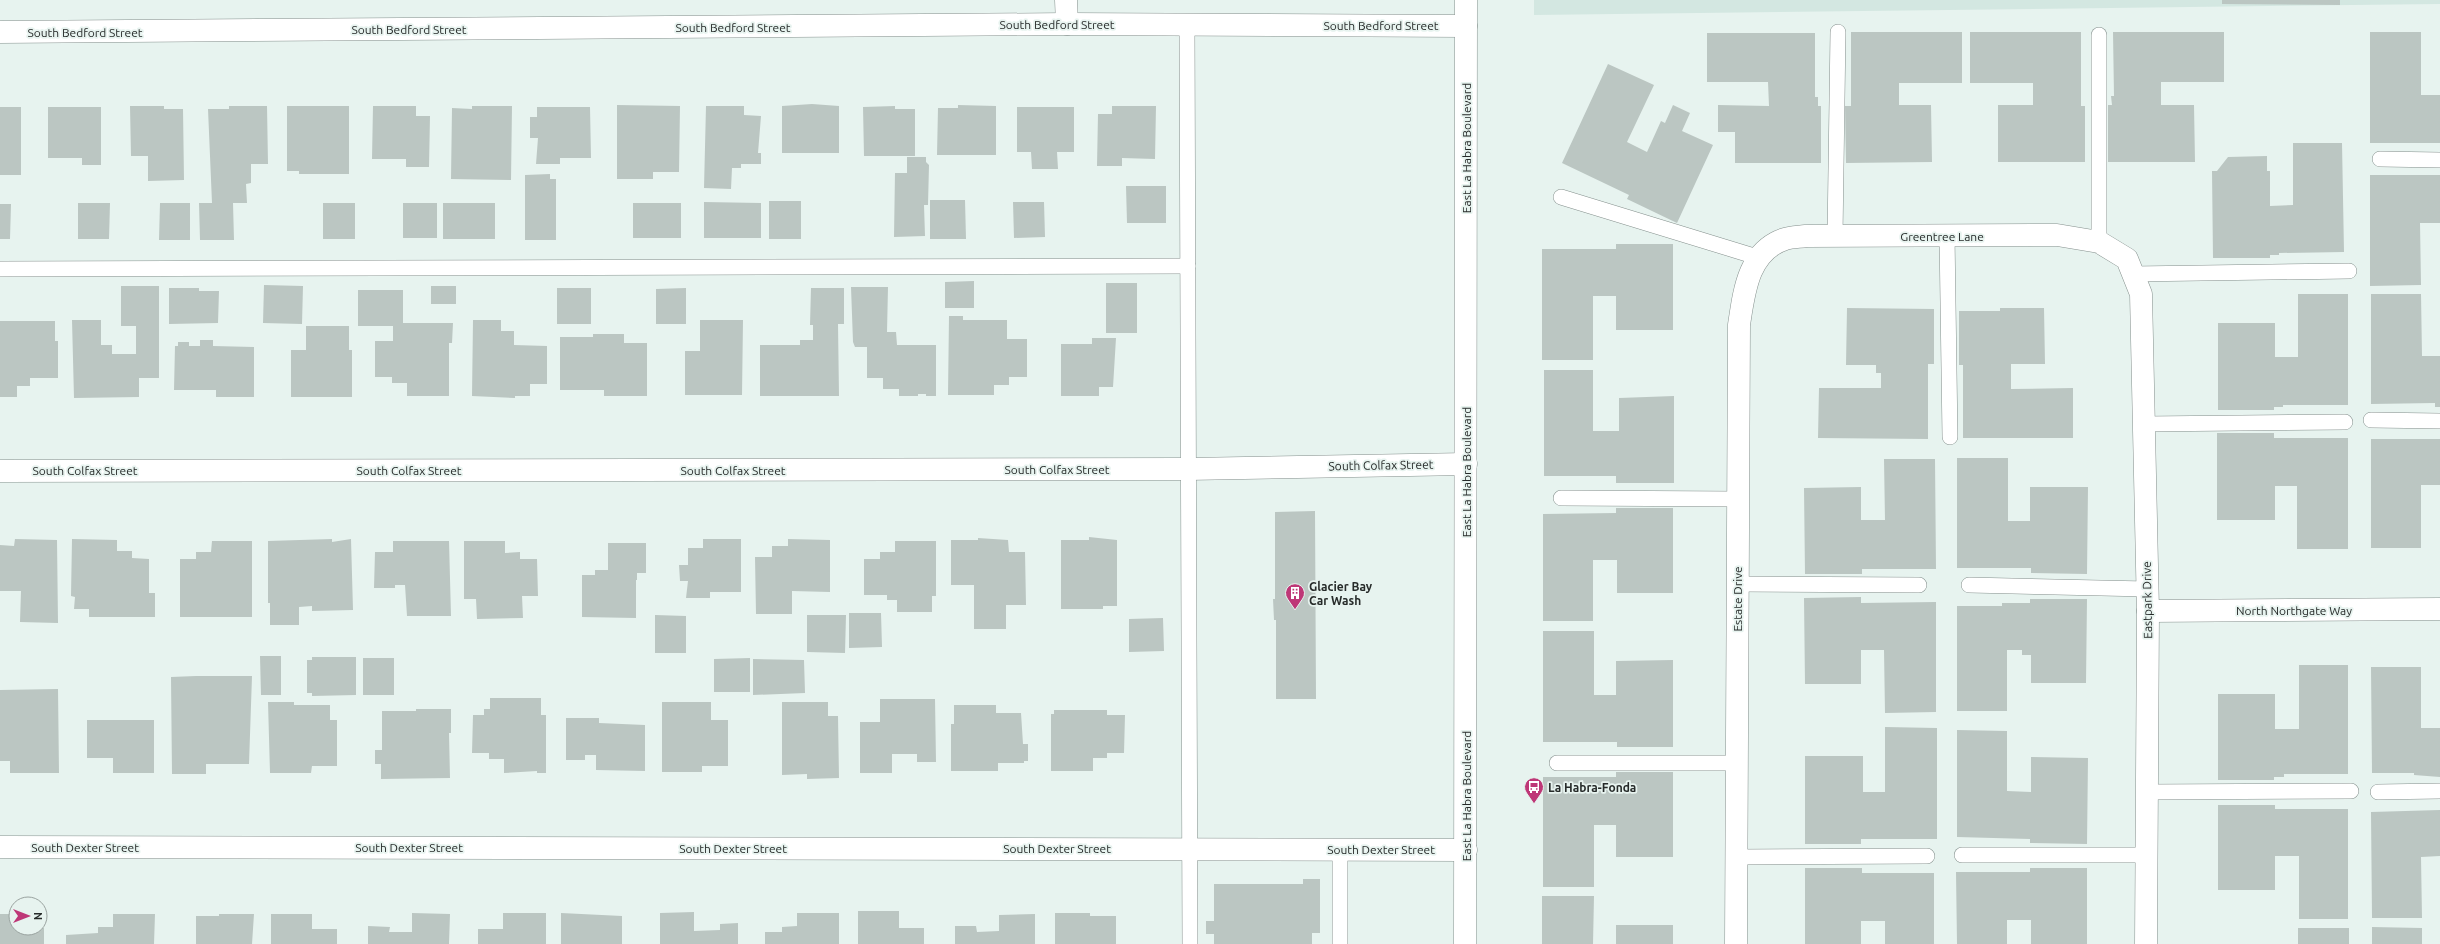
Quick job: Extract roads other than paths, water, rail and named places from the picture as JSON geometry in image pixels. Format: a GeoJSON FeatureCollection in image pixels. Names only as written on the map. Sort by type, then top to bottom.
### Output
{"type":"FeatureCollection","features":[{"type":"Feature","properties":{"kind":"street"},"geometry":{"type":"LineString","coordinates":[[1066,0],[1067,24]]}},
{"type":"Feature","properties":{"kind":"street","name":"East La Habra Boulevard"},"geometry":{"type":"LineString","coordinates":[[1465,944],[1466,0]]}},
{"type":"Feature","properties":{"kind":"street","name":"South Bedford Street"},"geometry":{"type":"LineString","coordinates":[[0,32],[1067,24],[1466,26]]}},
{"type":"Feature","properties":{"kind":"street","name":"Greentree Lane"},"geometry":{"type":"LineString","coordinates":[[1757,257],[1784,239],[1835,236],[2057,235],[2099,242],[2130,267]]}},
{"type":"Feature","properties":{"kind":"street","name":"Estate Drive"},"geometry":{"type":"LineString","coordinates":[[1736,944],[1736,584],[1739,325],[1745,287],[1757,257]]}},
{"type":"Feature","properties":{"kind":"street","name":"Eastpark Drive"},"geometry":{"type":"LineString","coordinates":[[2130,267],[2141,294],[2145,424],[2148,611],[2146,944]]}},
{"type":"Feature","properties":{"kind":"street","name":"South Colfax Street"},"geometry":{"type":"LineString","coordinates":[[0,470],[1188,469],[1466,464]]}},
{"type":"Feature","properties":{"kind":"street","name":"North Northgate Way"},"geometry":{"type":"LineString","coordinates":[[2148,611],[2440,609]]}},
{"type":"Feature","properties":{"kind":"street","name":"South Dexter Street"},"geometry":{"type":"LineString","coordinates":[[0,847],[1190,848],[1466,850]]}},
{"type":"Feature","properties":{"kind":"lane"},"geometry":{"type":"LineString","coordinates":[[1187,24],[1190,944]]}},
{"type":"Feature","properties":{"kind":"lane"},"geometry":{"type":"LineString","coordinates":[[1835,236],[1838,32]]}},
{"type":"Feature","properties":{"kind":"lane"},"geometry":{"type":"LineString","coordinates":[[2099,35],[2099,242]]}},
{"type":"Feature","properties":{"kind":"lane"},"geometry":{"type":"LineString","coordinates":[[2380,160],[2440,160]]}},
{"type":"Feature","properties":{"kind":"lane"},"geometry":{"type":"LineString","coordinates":[[1561,198],[1706,239],[1757,257]]}},
{"type":"Feature","properties":{"kind":"lane"},"geometry":{"type":"LineString","coordinates":[[1947,236],[1950,437]]}},
{"type":"Feature","properties":{"kind":"lane"},"geometry":{"type":"LineString","coordinates":[[0,268],[1188,266]]}},
{"type":"Feature","properties":{"kind":"lane"},"geometry":{"type":"LineString","coordinates":[[2130,267],[2350,271]]}},
{"type":"Feature","properties":{"kind":"lane"},"geometry":{"type":"LineString","coordinates":[[2371,420],[2440,421]]}},
{"type":"Feature","properties":{"kind":"lane"},"geometry":{"type":"LineString","coordinates":[[2145,424],[2345,422]]}},
{"type":"Feature","properties":{"kind":"lane"},"geometry":{"type":"LineString","coordinates":[[1561,498],[1737,499]]}},
{"type":"Feature","properties":{"kind":"lane"},"geometry":{"type":"LineString","coordinates":[[1736,584],[1919,584]]}},
{"type":"Feature","properties":{"kind":"lane"},"geometry":{"type":"LineString","coordinates":[[1969,586],[2147,589]]}},
{"type":"Feature","properties":{"kind":"lane"},"geometry":{"type":"LineString","coordinates":[[1557,763],[1736,763]]}},
{"type":"Feature","properties":{"kind":"lane"},"geometry":{"type":"LineString","coordinates":[[2147,792],[2351,791]]}},
{"type":"Feature","properties":{"kind":"lane"},"geometry":{"type":"LineString","coordinates":[[2378,792],[2440,791]]}},
{"type":"Feature","properties":{"kind":"lane"},"geometry":{"type":"LineString","coordinates":[[1340,849],[1340,944]]}},
{"type":"Feature","properties":{"kind":"lane"},"geometry":{"type":"LineString","coordinates":[[1962,855],[2146,854]]}},
{"type":"Feature","properties":{"kind":"lane"},"geometry":{"type":"LineString","coordinates":[[1736,856],[1927,856]]}},
{"type":"Feature","properties":{"kind":"place","name":"Glacier Bay Car Wash"},"geometry":{"type":"Point","coordinates":[1295,610]}},
{"type":"Feature","properties":{"kind":"place","name":"La Habra-Fonda"},"geometry":{"type":"Point","coordinates":[1534,804]}}]}
